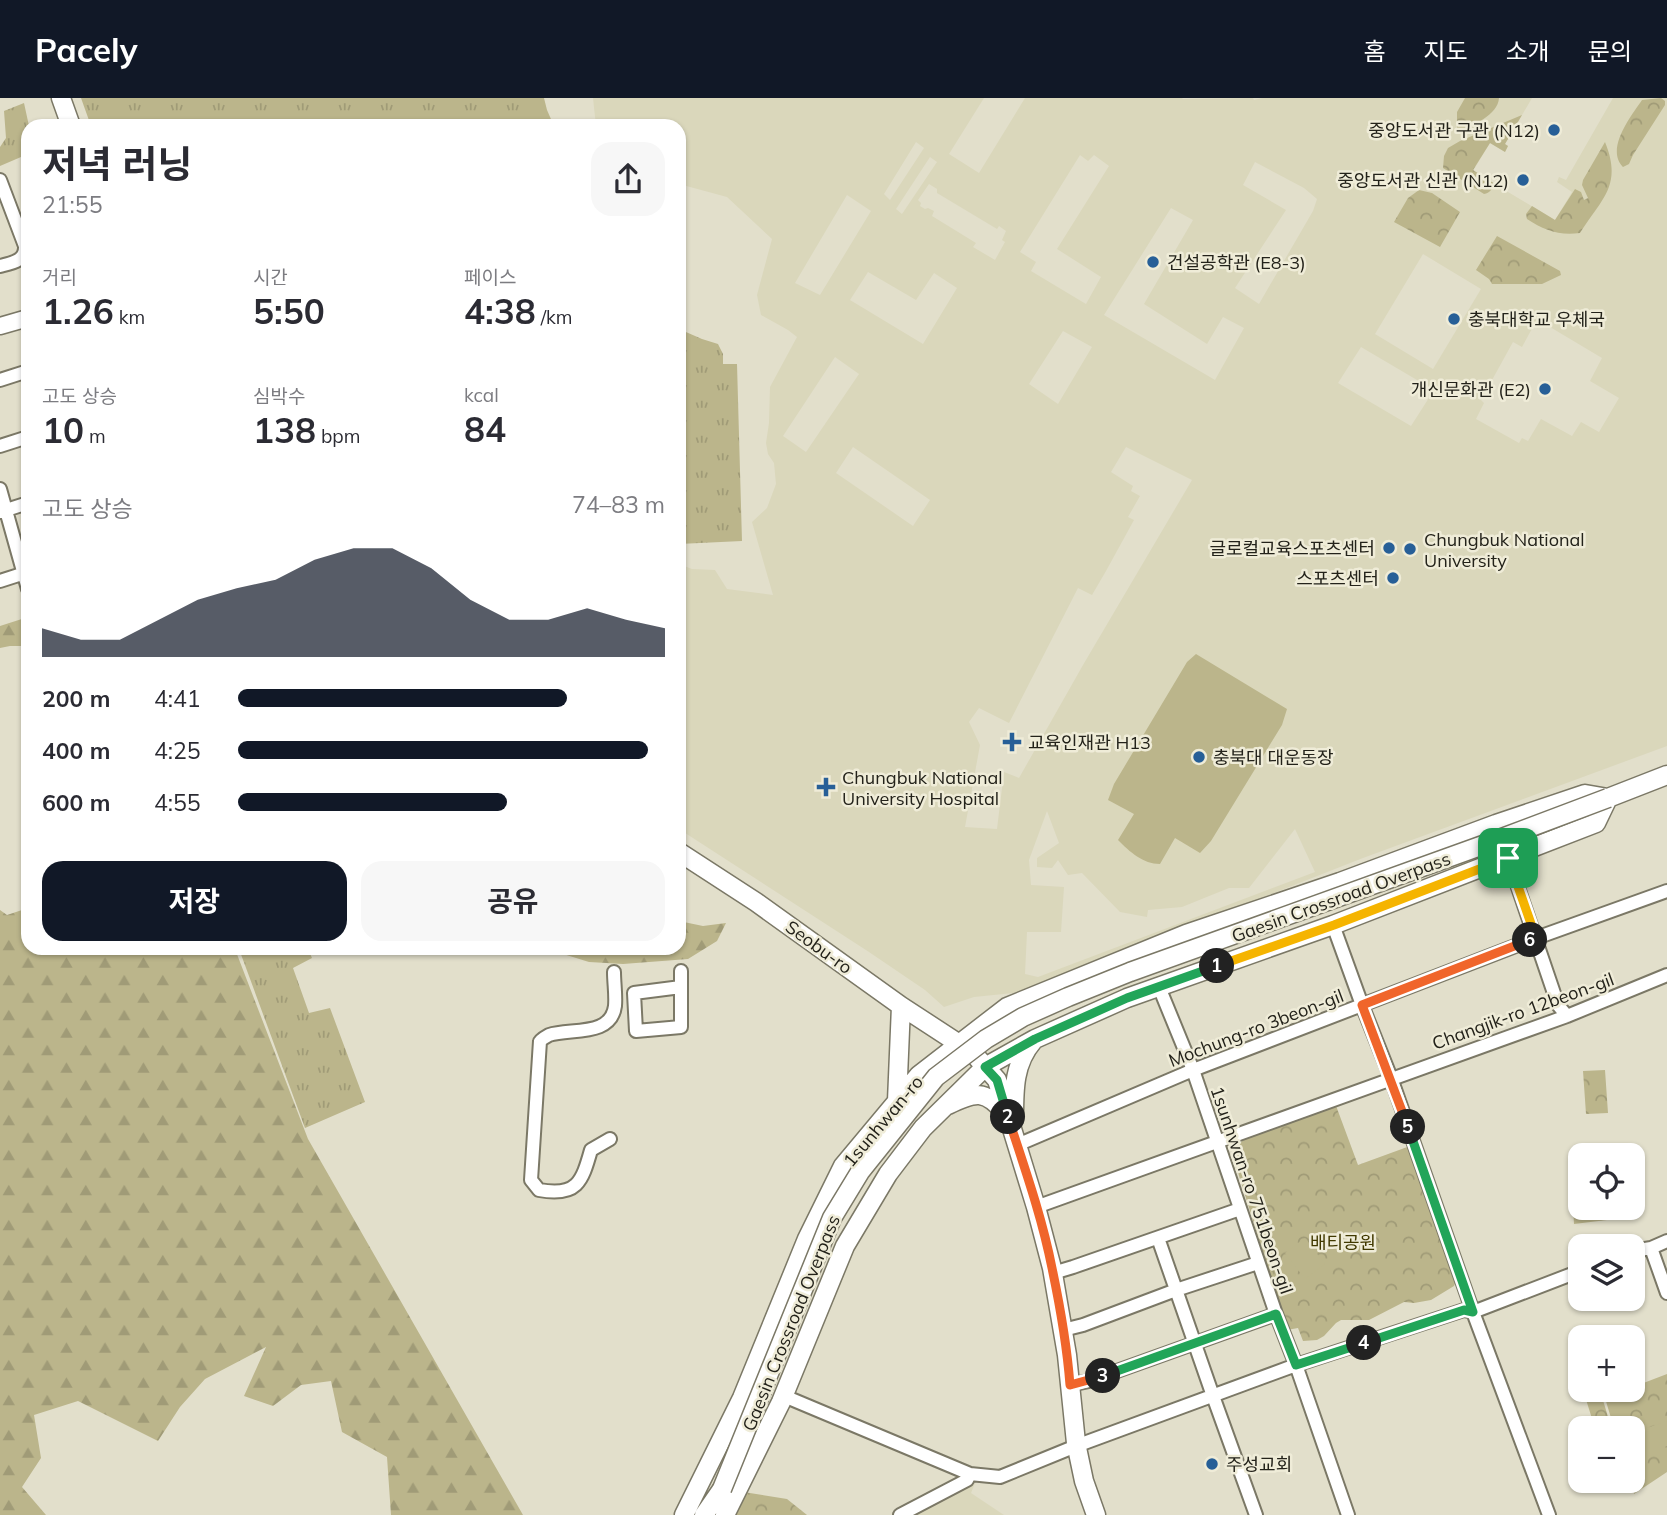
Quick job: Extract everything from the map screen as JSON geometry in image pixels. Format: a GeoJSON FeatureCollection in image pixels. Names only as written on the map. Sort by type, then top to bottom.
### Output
{"type":"FeatureCollection","features":[{"type":"Feature","properties":{"kind":"main road"},"geometry":{"type":"LineString","coordinates":[[61,98],[68,119]]}},
{"type":"Feature","properties":{"kind":"main road"},"geometry":{"type":"LineString","coordinates":[[725,1515],[784,1396],[845,1246],[888,1174],[923,1128],[985,1067],[1035,1039],[1127,998],[1334,925],[1596,823],[1608,798],[1667,775]]}},
{"type":"Feature","properties":{"kind":"main road","name":"1sunhwan-ro"},"geometry":{"type":"LineString","coordinates":[[684,1515],[742,1398],[807,1239],[843,1166],[919,1075],[958,1044],[1007,1007],[1186,934],[1585,794],[1608,798]]}},
{"type":"Feature","properties":{"kind":"main road","name":"Gaesin Crossroad Overpass"},"geometry":{"type":"LineString","coordinates":[[704,1515],[722,1489],[832,1218],[860,1172],[936,1077],[986,1039],[1023,1017],[1068,997],[1608,798]]}},
{"type":"Feature","properties":{"kind":"main road","name":"Seobu-ro"},"geometry":{"type":"LineString","coordinates":[[686,857],[973,1053],[997,1080],[1017,1145]]}},
{"type":"Feature","properties":{"kind":"main road"},"geometry":{"type":"LineString","coordinates":[[897,1101],[901,1006]]}},
{"type":"Feature","properties":{"kind":"main road"},"geometry":{"type":"LineString","coordinates":[[1035,1039],[1020,1060],[1016,1074],[1014,1129],[1053,1273],[1063,1330],[1076,1446],[1083,1481],[1096,1515]]}},
{"type":"Feature","properties":{"kind":"main road"},"geometry":{"type":"LineString","coordinates":[[942,1108],[962,1098],[977,1095],[995,1101],[1008,1116]]}},
{"type":"Feature","properties":{"kind":"street"},"geometry":{"type":"LineString","coordinates":[[0,180],[21,235]]}},
{"type":"Feature","properties":{"kind":"street"},"geometry":{"type":"LineString","coordinates":[[0,266],[21,259]]}},
{"type":"Feature","properties":{"kind":"street"},"geometry":{"type":"LineString","coordinates":[[0,326],[21,320]]}},
{"type":"Feature","properties":{"kind":"street"},"geometry":{"type":"LineString","coordinates":[[0,380],[21,373]]}},
{"type":"Feature","properties":{"kind":"street"},"geometry":{"type":"LineString","coordinates":[[0,446],[21,439]]}},
{"type":"Feature","properties":{"kind":"street"},"geometry":{"type":"LineString","coordinates":[[0,489],[3,511],[21,560]]}},
{"type":"Feature","properties":{"kind":"street"},"geometry":{"type":"LineString","coordinates":[[3,511],[21,505]]}},
{"type":"Feature","properties":{"kind":"street"},"geometry":{"type":"LineString","coordinates":[[0,581],[21,575]]}},
{"type":"Feature","properties":{"kind":"street"},"geometry":{"type":"LineString","coordinates":[[1508,858],[1558,1005],[1567,1016]]}},
{"type":"Feature","properties":{"kind":"street","name":"Mochung-ro 3beon-gil"},"geometry":{"type":"LineString","coordinates":[[1017,1145],[1193,1070],[1536,938],[1667,891]]}},
{"type":"Feature","properties":{"kind":"street"},"geometry":{"type":"LineString","coordinates":[[1334,925],[1549,1515]]}},
{"type":"Feature","properties":{"kind":"street"},"geometry":{"type":"LineString","coordinates":[[681,971],[681,987],[681,1027],[636,1031],[634,993],[681,987]]}},
{"type":"Feature","properties":{"kind":"street"},"geometry":{"type":"LineString","coordinates":[[610,1139],[591,1150],[585,1174],[576,1186],[563,1192],[539,1190],[531,1180],[540,1041],[549,1035],[597,1027],[609,1020],[615,1007],[614,972]]}},
{"type":"Feature","properties":{"kind":"street","name":"Changjik-ro 12beon-gil"},"geometry":{"type":"LineString","coordinates":[[1036,1208],[1567,1016],[1667,975]]}},
{"type":"Feature","properties":{"kind":"street","name":"1sunhwan-ro 751beon-gil"},"geometry":{"type":"LineString","coordinates":[[1159,986],[1193,1070],[1258,1263],[1348,1515]]}},
{"type":"Feature","properties":{"kind":"street"},"geometry":{"type":"LineString","coordinates":[[1053,1273],[1240,1209]]}},
{"type":"Feature","properties":{"kind":"street"},"geometry":{"type":"LineString","coordinates":[[1158,1238],[1256,1515]]}},
{"type":"Feature","properties":{"kind":"street"},"geometry":{"type":"LineString","coordinates":[[1645,1249],[1667,1241]]}},
{"type":"Feature","properties":{"kind":"street"},"geometry":{"type":"LineString","coordinates":[[1651,1248],[1667,1293]]}},
{"type":"Feature","properties":{"kind":"street"},"geometry":{"type":"LineString","coordinates":[[1063,1330],[1258,1263]]}},
{"type":"Feature","properties":{"kind":"street"},"geometry":{"type":"LineString","coordinates":[[784,1396],[970,1474],[1000,1477],[1296,1365],[1464,1310],[1473,1312],[1568,1276]]}},
{"type":"Feature","properties":{"kind":"street"},"geometry":{"type":"LineString","coordinates":[[1070,1385],[1276,1314]]}},
{"type":"Feature","properties":{"kind":"street"},"geometry":{"type":"LineString","coordinates":[[900,1515],[967,1480],[970,1474]]}},
{"type":"Feature","properties":{"kind":"shaded area","name":"Chungbuk National University"},"geometry":{"type":"Polygon","coordinates":[[[593,98],[984,98],[949,154],[979,173],[1025,98],[1532,98],[1505,144],[1508,146],[1505,152],[1490,143],[1473,171],[1555,220],[1572,192],[1557,182],[1559,177],[1566,180],[1613,98],[1667,98],[1667,746],[1363,858],[1022,992],[974,997],[944,1007],[925,990],[869,952],[686,834],[686,567],[715,570],[727,589],[773,595],[752,522],[767,508],[776,484],[774,463],[768,454],[766,443],[770,387],[797,337],[761,315],[757,295],[772,239],[727,197],[686,186],[686,119],[595,119],[593,98]],[[916,142],[884,194],[890,200],[924,148],[916,142]],[[1080,155],[1020,252],[1036,262],[1031,271],[1086,304],[1101,277],[1057,249],[1109,166],[1094,155],[1088,161],[1080,155]],[[930,157],[896,209],[902,214],[937,162],[930,157]],[[1255,162],[1243,185],[1286,210],[1235,288],[1259,304],[1313,211],[1317,199],[1304,188],[1255,162]],[[929,184],[918,200],[920,206],[934,211],[932,216],[976,243],[973,247],[995,260],[1005,242],[1002,240],[1006,231],[999,226],[997,229],[937,193],[937,189],[929,184]],[[847,195],[795,283],[820,295],[871,211],[847,195]],[[1171,208],[1104,315],[1215,380],[1244,328],[1223,317],[1207,344],[1144,304],[1193,220],[1171,208]],[[1423,254],[1375,334],[1433,369],[1481,289],[1423,254]],[[868,272],[850,300],[923,344],[957,288],[934,273],[916,300],[868,272]],[[1534,325],[1522,347],[1513,342],[1481,400],[1484,403],[1476,419],[1519,443],[1522,438],[1528,441],[1541,419],[1572,436],[1581,422],[1599,432],[1619,398],[1590,381],[1602,358],[1550,327],[1534,325]],[[1063,331],[1029,384],[1058,404],[1092,347],[1063,331]],[[1361,347],[1338,383],[1411,426],[1434,390],[1361,347]],[[835,357],[783,436],[806,452],[859,374],[835,357]],[[853,447],[836,473],[913,526],[930,500],[853,447]],[[1126,447],[1111,472],[1133,486],[1131,491],[1140,496],[1128,517],[1134,520],[1092,595],[1078,588],[1009,723],[979,708],[969,722],[980,745],[965,827],[997,829],[1004,772],[1019,778],[1192,480],[1126,447]],[[1047,811],[1029,860],[1031,885],[1064,887],[1061,932],[1027,932],[1025,974],[1038,977],[1315,872],[1295,829],[1249,888],[1229,888],[1182,907],[1148,910],[1147,917],[1120,912],[1082,873],[1068,875],[1058,860],[1052,868],[1037,867],[1037,858],[1059,843],[1047,811]]]}},
{"type":"Feature","properties":{"kind":"shaded area"},"geometry":{"type":"Polygon","coordinates":[[[975,1483],[971,1493],[1004,1515],[913,1515],[975,1483]]]}},
{"type":"Feature","properties":{"kind":"green space"},"geometry":{"type":"Polygon","coordinates":[[[81,98],[544,98],[551,119],[88,119],[81,98]]]}},
{"type":"Feature","properties":{"kind":"green space"},"geometry":{"type":"Polygon","coordinates":[[[1465,98],[1499,98],[1498,104],[1489,115],[1477,123],[1457,130],[1457,112],[1465,98]]]}},
{"type":"Feature","properties":{"kind":"green space"},"geometry":{"type":"Polygon","coordinates":[[[1661,98],[1665,105],[1629,164],[1623,167],[1618,160],[1617,151],[1626,123],[1642,100],[1661,98]]]}},
{"type":"Feature","properties":{"kind":"green space"},"geometry":{"type":"Polygon","coordinates":[[[24,103],[27,119],[21,119],[21,157],[0,166],[0,147],[6,138],[4,111],[24,103]]]}},
{"type":"Feature","properties":{"kind":"green space"},"geometry":{"type":"Polygon","coordinates":[[[1522,115],[1505,144],[1508,146],[1505,152],[1490,143],[1473,170],[1495,184],[1489,192],[1484,194],[1443,168],[1448,148],[1522,115]]]}},
{"type":"Feature","properties":{"kind":"green space"},"geometry":{"type":"Polygon","coordinates":[[[1605,142],[1612,170],[1611,181],[1602,201],[1580,233],[1552,231],[1527,219],[1526,214],[1532,206],[1555,220],[1575,189],[1581,192],[1584,200],[1588,198],[1582,185],[1583,180],[1605,142]]]}},
{"type":"Feature","properties":{"kind":"green space"},"geometry":{"type":"Polygon","coordinates":[[[1419,190],[1432,193],[1460,212],[1440,247],[1394,222],[1408,198],[1419,190]]]}},
{"type":"Feature","properties":{"kind":"green space"},"geometry":{"type":"Polygon","coordinates":[[[1497,236],[1560,271],[1561,275],[1542,284],[1492,284],[1476,270],[1497,236]]]}},
{"type":"Feature","properties":{"kind":"green space"},"geometry":{"type":"Polygon","coordinates":[[[686,332],[718,344],[723,354],[723,364],[737,364],[742,541],[686,544],[686,332]]]}},
{"type":"Feature","properties":{"kind":"green space"},"geometry":{"type":"Polygon","coordinates":[[[21,619],[21,646],[0,648],[0,626],[21,619]]]}},
{"type":"Feature","properties":{"kind":"green space"},"geometry":{"type":"Polygon","coordinates":[[[1196,654],[1287,709],[1282,725],[1211,841],[1200,853],[1175,838],[1160,864],[1148,862],[1118,840],[1134,814],[1108,800],[1114,784],[1187,662],[1196,654]]]}},
{"type":"Feature","properties":{"kind":"green space"},"geometry":{"type":"Polygon","coordinates":[[[0,910],[7,915],[21,910],[21,955],[237,955],[308,1139],[523,1515],[391,1515],[387,1457],[342,1432],[331,1381],[301,1385],[273,1406],[244,1396],[266,1347],[205,1379],[180,1407],[158,1441],[78,1401],[34,1415],[41,1458],[22,1487],[46,1515],[0,1515],[0,910]]]}},
{"type":"Feature","properties":{"kind":"green space"},"geometry":{"type":"Polygon","coordinates":[[[686,922],[703,926],[726,923],[717,941],[688,959],[623,964],[589,962],[566,955],[686,955],[686,922]]]}},
{"type":"Feature","properties":{"kind":"green space"},"geometry":{"type":"Polygon","coordinates":[[[241,955],[311,955],[312,958],[293,968],[309,1013],[330,1008],[365,1102],[305,1128],[241,955]]]}},
{"type":"Feature","properties":{"kind":"green space"},"geometry":{"type":"Polygon","coordinates":[[[1605,1070],[1608,1113],[1586,1114],[1583,1071],[1605,1070]]]}},
{"type":"Feature","properties":{"kind":"green space","name":"배티공원"},"geometry":{"type":"Polygon","coordinates":[[[1335,1103],[1358,1165],[1410,1146],[1456,1281],[1454,1286],[1431,1300],[1404,1302],[1369,1320],[1341,1320],[1317,1340],[1303,1341],[1298,1328],[1287,1330],[1236,1166],[1238,1150],[1247,1137],[1335,1103]]]}},
{"type":"Feature","properties":{"kind":"green space"},"geometry":{"type":"Polygon","coordinates":[[[1574,1220],[1607,1220],[1574,1224],[1574,1220]]]}},
{"type":"Feature","properties":{"kind":"green space"},"geometry":{"type":"Polygon","coordinates":[[[1305,1238],[1325,1264],[1305,1279],[1285,1253],[1305,1238]]]}},
{"type":"Feature","properties":{"kind":"green space"},"geometry":{"type":"Polygon","coordinates":[[[1667,1374],[1667,1472],[1645,1487],[1645,1416],[1610,1416],[1606,1402],[1645,1402],[1645,1382],[1667,1374]]]}},
{"type":"Feature","properties":{"kind":"green space"},"geometry":{"type":"Polygon","coordinates":[[[1587,1402],[1604,1402],[1608,1416],[1591,1416],[1587,1402]]]}},
{"type":"Feature","properties":{"kind":"green space"},"geometry":{"type":"Polygon","coordinates":[[[1667,1421],[1667,1446],[1646,1453],[1645,1429],[1667,1421]]]}},
{"type":"Feature","properties":{"kind":"green space"},"geometry":{"type":"Polygon","coordinates":[[[731,1490],[787,1499],[807,1515],[716,1515],[731,1490]]]}},
{"type":"Feature","properties":{"kind":"place","name":"중앙도서관 구관 (N12)"},"geometry":{"type":"Point","coordinates":[1554,130]}},
{"type":"Feature","properties":{"kind":"place","name":"중앙도서관 신관 (N12)"},"geometry":{"type":"Point","coordinates":[1523,180]}},
{"type":"Feature","properties":{"kind":"place","name":"건설공학관 (E8-3)"},"geometry":{"type":"Point","coordinates":[1153,262]}},
{"type":"Feature","properties":{"kind":"place","name":"충북대학교 우체국"},"geometry":{"type":"Point","coordinates":[1454,319]}},
{"type":"Feature","properties":{"kind":"place","name":"개신문화관 (E2)"},"geometry":{"type":"Point","coordinates":[1545,389]}},
{"type":"Feature","properties":{"kind":"place","name":"글로컬교육스포츠센터"},"geometry":{"type":"Point","coordinates":[1389,548]}},
{"type":"Feature","properties":{"kind":"place","name":"Chungbuk National University"},"geometry":{"type":"Point","coordinates":[1410,549]}},
{"type":"Feature","properties":{"kind":"place","name":"스포츠센터"},"geometry":{"type":"Point","coordinates":[1393,578]}},
{"type":"Feature","properties":{"kind":"place","name":"교육인재관 H13"},"geometry":{"type":"Point","coordinates":[1012,742]}},
{"type":"Feature","properties":{"kind":"place","name":"충북대 대운동장"},"geometry":{"type":"Point","coordinates":[1199,757]}},
{"type":"Feature","properties":{"kind":"place","name":"Chungbuk National University Hospital"},"geometry":{"type":"Point","coordinates":[826,787]}},
{"type":"Feature","properties":{"kind":"place","name":"주성교회"},"geometry":{"type":"Point","coordinates":[1212,1464]}},
{"type":"Feature","properties":{"kind":"route"},"geometry":{"type":"LineString","coordinates":[[1508,858],[1536,938],[1362,1005],[1391,1078],[1473,1312],[1464,1310],[1296,1365],[1276,1314],[1070,1385],[1068,1355],[1052,1268],[1036,1208],[997,1080],[985,1067],[1016,1048],[1127,998],[1334,925],[1508,858]]}}]}
